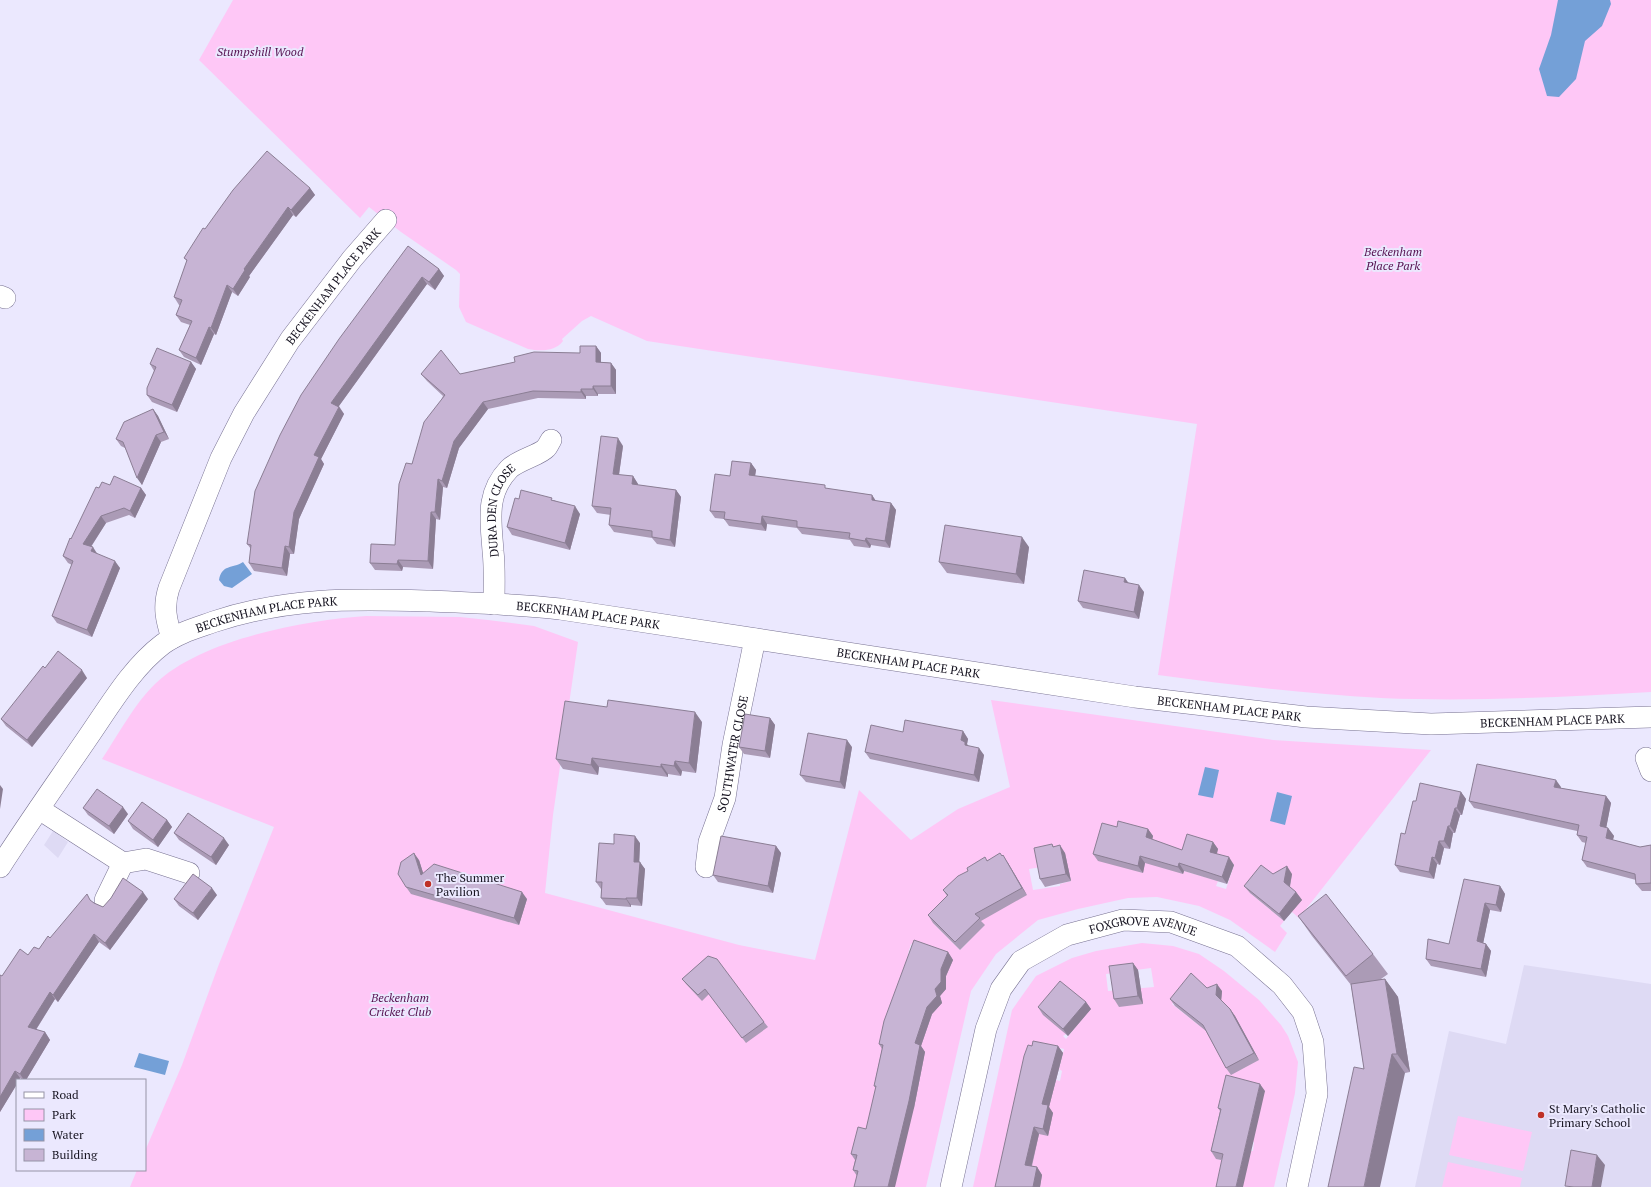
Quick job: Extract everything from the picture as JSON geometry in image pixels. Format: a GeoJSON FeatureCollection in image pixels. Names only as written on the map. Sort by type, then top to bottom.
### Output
{"type":"FeatureCollection","features":[{"type":"Feature","properties":{"kind":"street","name":"BECKENHAM PLACE PARK"},"geometry":{"type":"LineString","coordinates":[[172,638],[165,615],[165,606],[169,588],[221,458],[244,413],[290,340],[352,259],[386,220]]}},
{"type":"Feature","properties":{"kind":"street","name":"DURA DEN CLOSE"},"geometry":{"type":"LineString","coordinates":[[494,604],[493,552],[490,516],[492,498],[499,482],[509,469],[523,459],[545,449],[551,440]]}},
{"type":"Feature","properties":{"kind":"street","name":"BECKENHAM PLACE PARK"},"geometry":{"type":"LineString","coordinates":[[0,867],[39,808],[127,683],[155,651],[172,638],[195,628],[242,613],[300,602],[356,599],[494,604],[560,609],[1135,697],[1306,717],[1431,724],[1651,717]]}},
{"type":"Feature","properties":{"kind":"street","name":"SOUTHWATER CLOSE"},"geometry":{"type":"LineString","coordinates":[[706,867],[709,842],[725,798],[733,745],[755,639]]}},
{"type":"Feature","properties":{"kind":"street"},"geometry":{"type":"LineString","coordinates":[[39,808],[123,863],[146,859],[189,873]]}},
{"type":"Feature","properties":{"kind":"street"},"geometry":{"type":"LineString","coordinates":[[105,900],[123,863]]}},
{"type":"Feature","properties":{"kind":"street","name":"FOXGROVE AVENUE"},"geometry":{"type":"LineString","coordinates":[[951,1187],[986,1029],[1001,989],[1021,961],[1067,935],[1123,920],[1171,922],[1237,946],[1282,985],[1303,1012],[1313,1042],[1317,1094],[1298,1187]]}},
{"type":"Feature","properties":{"kind":"shaded area"},"geometry":{"type":"Polygon","coordinates":[[[53,831],[68,842],[58,858],[44,845],[53,831]]]}},
{"type":"Feature","properties":{"kind":"shaded area","name":"St Mary's Catholic Primary School"},"geometry":{"type":"Polygon","coordinates":[[[1524,965],[1651,984],[1651,1187],[1415,1187],[1449,1031],[1506,1044],[1524,965]]]}},
{"type":"Feature","properties":{"kind":"green space","name":"Beckenham Place Park"},"geometry":{"type":"Polygon","coordinates":[[[233,0],[1651,0],[1651,692],[1482,699],[1381,698],[1270,689],[1158,675],[1197,424],[647,341],[591,316],[582,321],[562,339],[563,341],[560,345],[547,350],[528,349],[466,322],[459,307],[460,274],[456,270],[401,232],[369,207],[360,218],[199,60],[233,0]]]}},
{"type":"Feature","properties":{"kind":"green space","name":"Beckenham Cricket Club"},"geometry":{"type":"Polygon","coordinates":[[[366,616],[460,617],[534,626],[578,642],[553,815],[545,893],[739,945],[815,960],[859,790],[911,840],[958,809],[1010,787],[991,700],[1273,740],[1431,750],[1299,918],[1292,912],[1250,893],[1284,921],[1280,926],[1287,933],[1275,952],[1230,920],[1199,906],[1157,897],[1128,898],[1038,920],[996,954],[971,991],[926,1187],[130,1187],[137,1171],[146,1171],[146,1149],[182,1065],[219,964],[274,827],[102,759],[141,700],[155,684],[174,669],[198,655],[225,644],[254,635],[313,622],[366,616]],[[1192,841],[1183,874],[1184,871],[1218,881],[1216,886],[1226,889],[1234,865],[1192,841]],[[1041,867],[1029,869],[1033,890],[1060,886],[1060,884],[1071,881],[1041,867]],[[933,923],[960,950],[969,941],[966,938],[933,923]],[[911,944],[908,954],[915,956],[937,998],[943,956],[911,944]]]}},
{"type":"Feature","properties":{"kind":"green space"},"geometry":{"type":"Polygon","coordinates":[[[1142,943],[1173,946],[1199,954],[1224,971],[1259,1000],[1281,1025],[1288,1036],[1298,1062],[1295,1093],[1274,1187],[1242,1187],[1250,1151],[1253,1151],[1254,1142],[1237,1138],[1217,1159],[1228,1161],[1240,1187],[1040,1187],[1030,1172],[1033,1159],[1002,1187],[973,1187],[1012,1010],[1036,976],[1072,958],[1096,951],[1142,943]],[[1151,968],[1106,974],[1108,991],[1154,987],[1151,968]],[[1175,1001],[1172,1004],[1201,1027],[1175,1001]],[[1090,1009],[1063,1036],[1066,1039],[1090,1009]],[[1051,1046],[1055,1083],[1056,1080],[1060,1081],[1062,1071],[1059,1069],[1064,1049],[1051,1046]]]}},
{"type":"Feature","properties":{"kind":"green space"},"geometry":{"type":"Polygon","coordinates":[[[1458,1116],[1532,1132],[1523,1171],[1449,1155],[1458,1116]]]}},
{"type":"Feature","properties":{"kind":"green space"},"geometry":{"type":"Polygon","coordinates":[[[1448,1162],[1522,1178],[1520,1187],[1442,1187],[1448,1162]]]}},
{"type":"Feature","properties":{"kind":"water"},"geometry":{"type":"Polygon","coordinates":[[[1558,0],[1610,0],[1611,4],[1602,26],[1585,41],[1576,79],[1559,97],[1547,96],[1539,69],[1551,35],[1558,0]]]}},
{"type":"Feature","properties":{"kind":"water"},"geometry":{"type":"Polygon","coordinates":[[[243,562],[252,574],[232,588],[224,586],[219,580],[222,571],[243,562]]]}},
{"type":"Feature","properties":{"kind":"water"},"geometry":{"type":"Polygon","coordinates":[[[1205,767],[1219,770],[1213,798],[1198,795],[1205,767]]]}},
{"type":"Feature","properties":{"kind":"water"},"geometry":{"type":"Polygon","coordinates":[[[1277,792],[1292,796],[1285,825],[1270,821],[1277,792]]]}},
{"type":"Feature","properties":{"kind":"water"},"geometry":{"type":"Polygon","coordinates":[[[139,1053],[169,1061],[165,1075],[134,1067],[139,1053]]]}},
{"type":"Feature","properties":{"kind":"building"},"geometry":{"type":"Polygon","coordinates":[[[267,151],[310,188],[291,210],[288,207],[244,269],[245,270],[233,289],[227,285],[211,328],[209,327],[196,358],[179,350],[192,321],[176,315],[182,300],[174,297],[187,260],[184,258],[203,228],[205,229],[233,190],[267,151]]]}},
{"type":"Feature","properties":{"kind":"building"},"geometry":{"type":"Polygon","coordinates":[[[408,246],[439,269],[429,282],[422,277],[331,403],[339,407],[314,455],[319,457],[294,512],[289,547],[285,546],[282,568],[249,563],[251,545],[247,544],[255,491],[280,435],[301,395],[339,339],[408,246]]]}},
{"type":"Feature","properties":{"kind":"building"},"geometry":{"type":"Polygon","coordinates":[[[580,346],[596,346],[596,362],[611,363],[611,386],[593,386],[593,389],[581,389],[581,392],[533,391],[483,402],[454,441],[442,481],[438,479],[435,512],[431,512],[428,561],[398,560],[397,564],[370,563],[371,544],[395,545],[399,484],[406,463],[412,464],[424,422],[445,395],[421,374],[441,350],[460,374],[515,362],[514,357],[534,352],[580,353],[580,346]]]}},
{"type":"Feature","properties":{"kind":"building"},"geometry":{"type":"Polygon","coordinates":[[[157,348],[191,362],[172,405],[147,395],[147,388],[156,367],[150,364],[157,348]]]}},
{"type":"Feature","properties":{"kind":"building"},"geometry":{"type":"Polygon","coordinates":[[[153,409],[164,432],[156,435],[137,478],[123,442],[116,439],[124,422],[153,409]]]}},
{"type":"Feature","properties":{"kind":"building"},"geometry":{"type":"Polygon","coordinates":[[[601,436],[618,438],[613,474],[633,476],[632,484],[676,490],[670,540],[652,537],[652,531],[609,525],[611,508],[592,506],[601,436]]]}},
{"type":"Feature","properties":{"kind":"building"},"geometry":{"type":"Polygon","coordinates":[[[732,461],[751,463],[749,475],[825,485],[825,488],[872,495],[872,500],[891,503],[885,541],[866,538],[865,541],[849,538],[850,533],[797,527],[797,521],[762,516],[761,524],[724,519],[725,512],[710,511],[715,474],[730,476],[732,461]]]}},
{"type":"Feature","properties":{"kind":"building"},"geometry":{"type":"Polygon","coordinates":[[[114,476],[141,488],[130,511],[124,508],[101,516],[83,544],[93,547],[91,551],[115,561],[87,630],[52,616],[73,561],[63,556],[70,538],[71,539],[96,487],[99,488],[102,482],[110,485],[114,476]]]}},
{"type":"Feature","properties":{"kind":"building"},"geometry":{"type":"Polygon","coordinates":[[[521,490],[575,506],[565,543],[507,527],[515,498],[519,499],[521,490]]]}},
{"type":"Feature","properties":{"kind":"building"},"geometry":{"type":"Polygon","coordinates":[[[945,525],[1022,537],[1016,574],[939,562],[945,525]]]}},
{"type":"Feature","properties":{"kind":"building"},"geometry":{"type":"Polygon","coordinates":[[[1084,570],[1125,578],[1124,582],[1139,585],[1134,612],[1078,601],[1084,570]]]}},
{"type":"Feature","properties":{"kind":"building"},"geometry":{"type":"Polygon","coordinates":[[[58,651],[82,670],[27,740],[1,719],[43,666],[45,668],[58,651]]]}},
{"type":"Feature","properties":{"kind":"building"},"geometry":{"type":"Polygon","coordinates":[[[608,700],[695,712],[689,763],[675,761],[674,766],[661,764],[661,767],[592,758],[591,765],[556,759],[565,701],[607,707],[608,700]]]}},
{"type":"Feature","properties":{"kind":"building"},"geometry":{"type":"Polygon","coordinates":[[[745,714],[770,718],[765,751],[739,747],[745,714]]]}},
{"type":"Feature","properties":{"kind":"building"},"geometry":{"type":"Polygon","coordinates":[[[905,720],[963,731],[961,740],[965,742],[965,745],[979,748],[974,775],[865,752],[871,725],[903,732],[905,720]]]}},
{"type":"Feature","properties":{"kind":"building"},"geometry":{"type":"Polygon","coordinates":[[[808,733],[847,740],[840,782],[800,775],[808,733]]]}},
{"type":"Feature","properties":{"kind":"building"},"geometry":{"type":"Polygon","coordinates":[[[1477,764],[1556,780],[1554,787],[1606,796],[1600,826],[1608,828],[1606,838],[1640,847],[1651,845],[1651,883],[1636,884],[1635,874],[1582,860],[1587,837],[1577,835],[1579,825],[1469,801],[1477,764]]]}},
{"type":"Feature","properties":{"kind":"building"},"geometry":{"type":"Polygon","coordinates":[[[1420,783],[1461,792],[1457,808],[1455,808],[1444,841],[1439,841],[1435,858],[1432,857],[1429,872],[1395,865],[1401,833],[1405,834],[1413,801],[1416,801],[1420,783]]]}},
{"type":"Feature","properties":{"kind":"building"},"geometry":{"type":"Polygon","coordinates":[[[97,789],[123,807],[109,826],[83,808],[97,789]]]}},
{"type":"Feature","properties":{"kind":"building"},"geometry":{"type":"Polygon","coordinates":[[[142,802],[167,820],[153,840],[128,821],[142,802]]]}},
{"type":"Feature","properties":{"kind":"building"},"geometry":{"type":"Polygon","coordinates":[[[188,813],[224,838],[211,857],[174,833],[188,813]]]}},
{"type":"Feature","properties":{"kind":"building"},"geometry":{"type":"Polygon","coordinates":[[[1118,821],[1148,829],[1146,837],[1182,850],[1187,834],[1213,842],[1210,852],[1229,857],[1222,877],[1179,863],[1178,867],[1140,856],[1138,866],[1093,854],[1102,823],[1117,827],[1118,821]]]}},
{"type":"Feature","properties":{"kind":"building"},"geometry":{"type":"Polygon","coordinates":[[[614,834],[635,836],[634,862],[640,862],[637,898],[601,898],[602,882],[596,882],[599,843],[614,844],[614,834]]]}},
{"type":"Feature","properties":{"kind":"building"},"geometry":{"type":"Polygon","coordinates":[[[721,836],[776,846],[768,886],[713,875],[721,836]]]}},
{"type":"Feature","properties":{"kind":"building"},"geometry":{"type":"Polygon","coordinates":[[[1052,844],[1053,847],[1060,845],[1066,874],[1040,879],[1034,848],[1052,844]]]}},
{"type":"Feature","properties":{"kind":"building"},"geometry":{"type":"Polygon","coordinates":[[[414,853],[421,875],[434,864],[522,892],[514,918],[406,887],[398,874],[401,862],[414,853]]]}},
{"type":"Feature","properties":{"kind":"building"},"geometry":{"type":"Polygon","coordinates":[[[1000,853],[1002,856],[1003,855],[1022,888],[975,914],[980,918],[955,942],[928,915],[948,895],[943,890],[958,876],[968,871],[967,868],[985,857],[987,861],[1000,853]]]}},
{"type":"Feature","properties":{"kind":"building"},"geometry":{"type":"Polygon","coordinates":[[[1261,865],[1273,874],[1287,866],[1284,882],[1296,892],[1279,914],[1244,886],[1261,865]]]}},
{"type":"Feature","properties":{"kind":"building"},"geometry":{"type":"Polygon","coordinates":[[[193,874],[212,888],[193,913],[174,899],[193,874]]]}},
{"type":"Feature","properties":{"kind":"building"},"geometry":{"type":"Polygon","coordinates":[[[123,878],[143,892],[105,943],[94,934],[53,995],[50,992],[28,1027],[45,1032],[20,1074],[15,1071],[0,1097],[0,975],[2,976],[20,949],[28,955],[34,947],[39,949],[48,936],[50,938],[87,894],[90,900],[103,907],[111,898],[123,878]]]}},
{"type":"Feature","properties":{"kind":"building"},"geometry":{"type":"Polygon","coordinates":[[[1464,879],[1500,886],[1496,905],[1485,903],[1477,941],[1486,944],[1481,969],[1426,959],[1428,939],[1449,944],[1464,879]]]}},
{"type":"Feature","properties":{"kind":"building"},"geometry":{"type":"Polygon","coordinates":[[[1326,894],[1373,954],[1346,976],[1298,916],[1326,894]]]}},
{"type":"Feature","properties":{"kind":"building"},"geometry":{"type":"Polygon","coordinates":[[[914,940],[948,952],[941,969],[941,982],[935,989],[937,996],[927,1007],[915,1043],[920,1045],[909,1101],[888,1187],[854,1187],[858,1171],[853,1170],[857,1155],[851,1154],[858,1127],[866,1129],[876,1086],[874,1086],[883,1045],[879,1044],[884,1021],[914,940]]]}},
{"type":"Feature","properties":{"kind":"building"},"geometry":{"type":"Polygon","coordinates":[[[708,956],[717,959],[764,1022],[742,1038],[705,989],[698,995],[682,979],[708,956]]]}},
{"type":"Feature","properties":{"kind":"building"},"geometry":{"type":"Polygon","coordinates":[[[1133,963],[1138,996],[1114,999],[1109,966],[1133,963]]]}},
{"type":"Feature","properties":{"kind":"building"},"geometry":{"type":"Polygon","coordinates":[[[1191,973],[1207,988],[1217,984],[1216,995],[1230,1009],[1254,1053],[1226,1068],[1203,1025],[1170,999],[1191,973]]]}},
{"type":"Feature","properties":{"kind":"building"},"geometry":{"type":"Polygon","coordinates":[[[1385,979],[1397,1054],[1392,1054],[1364,1187],[1328,1187],[1354,1067],[1364,1069],[1351,984],[1385,979]]]}},
{"type":"Feature","properties":{"kind":"building"},"geometry":{"type":"Polygon","coordinates":[[[1060,981],[1086,1002],[1063,1029],[1038,1007],[1060,981]]]}},
{"type":"Feature","properties":{"kind":"building"},"geometry":{"type":"Polygon","coordinates":[[[1033,1041],[1058,1046],[1042,1104],[1048,1105],[1043,1129],[1034,1127],[1025,1165],[1037,1167],[1033,1187],[995,1187],[1024,1056],[1028,1045],[1032,1046],[1033,1041]]]}},
{"type":"Feature","properties":{"kind":"building"},"geometry":{"type":"Polygon","coordinates":[[[1226,1075],[1260,1084],[1236,1187],[1216,1187],[1223,1154],[1211,1151],[1221,1109],[1218,1108],[1226,1075]]]}},
{"type":"Feature","properties":{"kind":"building"},"geometry":{"type":"Polygon","coordinates":[[[1571,1150],[1597,1155],[1592,1187],[1565,1186],[1571,1150]]]}},
{"type":"Feature","properties":{"kind":"place","name":"The Summer Pavilion"},"geometry":{"type":"Point","coordinates":[428,884]}},
{"type":"Feature","properties":{"kind":"place","name":"St Mary's Catholic Primary School"},"geometry":{"type":"Point","coordinates":[1541,1115]}},
{"type":"Feature","properties":{"kind":"park label","name":"Stumpshill Wood"},"geometry":{"type":"Point","coordinates":[260,51]}}]}
